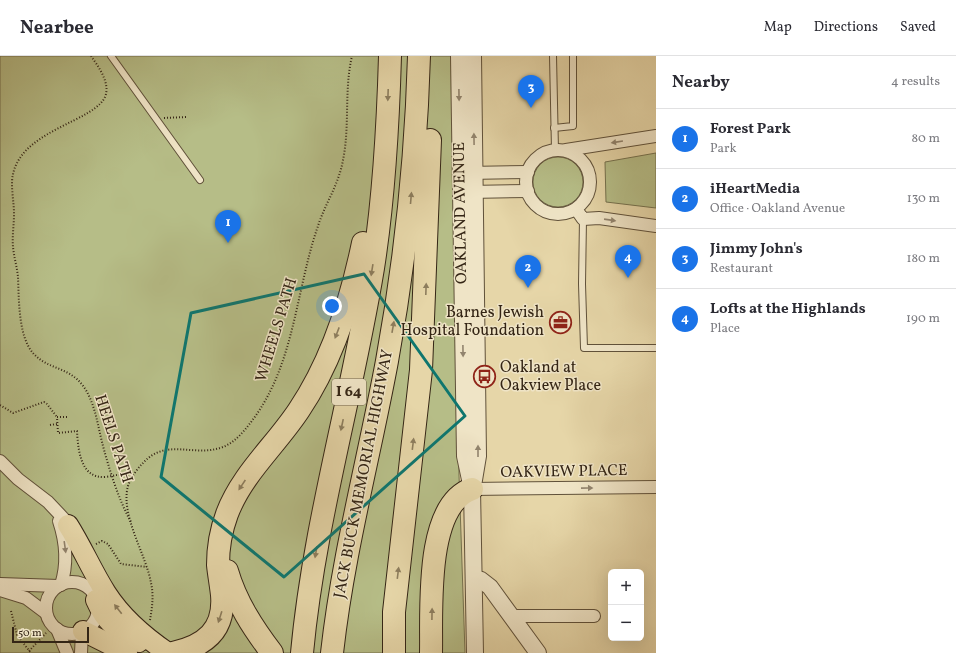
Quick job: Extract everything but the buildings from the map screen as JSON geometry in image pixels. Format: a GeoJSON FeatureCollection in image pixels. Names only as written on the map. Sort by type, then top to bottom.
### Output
{"type":"FeatureCollection","features":[{"type":"Feature","properties":{"kind":"highway","name":"JACK BUCK MEMORIAL HIGHWAY"},"geometry":{"type":"LineString","coordinates":[[302,653],[319,535],[373,268],[383,175],[390,56]]}},
{"type":"Feature","properties":{"kind":"highway","name":"JACK BUCK MEMORIAL HIGHWAY"},"geometry":{"type":"LineString","coordinates":[[332,653],[348,543],[385,369],[402,272],[409,223],[415,149],[419,56]]}},
{"type":"Feature","properties":{"kind":"highway"},"geometry":{"type":"LineString","coordinates":[[394,653],[394,612],[424,336],[432,92],[430,56]]}},
{"type":"Feature","properties":{"kind":"highway"},"geometry":{"type":"LineString","coordinates":[[173,653],[194,647],[203,642],[215,629],[220,618],[222,595],[218,560],[223,525],[237,493],[299,410],[320,372],[346,307],[370,211],[383,175]]}},
{"type":"Feature","properties":{"kind":"highway"},"geometry":{"type":"LineString","coordinates":[[431,653],[433,568],[437,542],[444,520],[453,502],[461,493],[472,489]]}},
{"type":"Feature","properties":{"kind":"highway"},"geometry":{"type":"LineString","coordinates":[[221,537],[228,573],[238,602],[258,635],[272,653]]}},
{"type":"Feature","properties":{"kind":"highway"},"geometry":{"type":"LineString","coordinates":[[377,653],[388,635],[394,612]]}},
{"type":"Feature","properties":{"kind":"main road"},"geometry":{"type":"LineString","coordinates":[[68,525],[96,576],[117,608],[136,629],[167,653]]}},
{"type":"Feature","properties":{"kind":"main road"},"geometry":{"type":"LineString","coordinates":[[94,595],[103,614],[113,626],[130,638],[167,653]]}},
{"type":"Feature","properties":{"kind":"main road"},"geometry":{"type":"LineString","coordinates":[[83,632],[127,653]]}},
{"type":"Feature","properties":{"kind":"street","name":"OAKLAND AVENUE"},"geometry":{"type":"LineString","coordinates":[[459,56],[468,192],[478,456],[472,489],[475,653]]}},
{"type":"Feature","properties":{"kind":"street","name":"OAKLAND AVENUE"},"geometry":{"type":"LineString","coordinates":[[467,173],[473,56]]}},
{"type":"Feature","properties":{"kind":"street"},"geometry":{"type":"LineString","coordinates":[[560,150],[578,156],[589,175],[590,187],[585,200],[576,208],[563,213],[551,212],[540,208],[533,200],[528,191],[528,172],[534,161],[544,153],[560,150],[656,136]]}},
{"type":"Feature","properties":{"kind":"street"},"geometry":{"type":"LineString","coordinates":[[467,173],[528,172]]}},
{"type":"Feature","properties":{"kind":"street"},"geometry":{"type":"LineString","coordinates":[[468,192],[528,191]]}},
{"type":"Feature","properties":{"kind":"street"},"geometry":{"type":"LineString","coordinates":[[576,208],[584,219],[599,218],[656,226]]}},
{"type":"Feature","properties":{"kind":"street"},"geometry":{"type":"LineString","coordinates":[[0,461],[18,479],[40,495],[68,525],[94,595],[98,610],[95,620],[83,632],[67,634],[51,631]]}},
{"type":"Feature","properties":{"kind":"street","name":"OAKVIEW PLACE"},"geometry":{"type":"LineString","coordinates":[[472,489],[656,487]]}},
{"type":"Feature","properties":{"kind":"street"},"geometry":{"type":"LineString","coordinates":[[46,613],[48,598],[59,585],[66,564],[66,552],[59,522],[54,510]]}},
{"type":"Feature","properties":{"kind":"street"},"geometry":{"type":"LineString","coordinates":[[474,578],[486,583],[538,653]]}},
{"type":"Feature","properties":{"kind":"street"},"geometry":{"type":"LineString","coordinates":[[0,584],[59,585],[69,582],[78,582],[94,595]]}},
{"type":"Feature","properties":{"kind":"street"},"geometry":{"type":"LineString","coordinates":[[0,590],[26,598],[46,613],[51,624],[51,631],[67,653]]}},
{"type":"Feature","properties":{"kind":"street"},"geometry":{"type":"LineString","coordinates":[[511,616],[594,616]]}},
{"type":"Feature","properties":{"kind":"street"},"geometry":{"type":"LineString","coordinates":[[81,653],[83,632]]}},
{"type":"Feature","properties":{"kind":"lane"},"geometry":{"type":"LineString","coordinates":[[111,56],[200,180]]}},
{"type":"Feature","properties":{"kind":"lane"},"geometry":{"type":"LineString","coordinates":[[553,56],[554,128],[560,150]]}},
{"type":"Feature","properties":{"kind":"lane"},"geometry":{"type":"LineString","coordinates":[[554,128],[573,126],[573,56]]}},
{"type":"Feature","properties":{"kind":"lane"},"geometry":{"type":"LineString","coordinates":[[584,219],[582,284],[584,348],[656,348]]}},
{"type":"Feature","properties":{"kind":"path","name":"HEELS PATH"},"geometry":{"type":"LineString","coordinates":[[91,56],[104,79],[106,93],[104,100],[97,108],[42,138],[18,163],[12,177],[13,245],[20,312],[28,346],[36,356],[68,372],[85,388],[94,407],[102,442],[123,506],[132,525]]}},
{"type":"Feature","properties":{"kind":"path","name":"WHEELS PATH"},"geometry":{"type":"LineString","coordinates":[[132,525],[127,498],[128,486],[132,477],[145,460],[159,451],[168,449],[211,450],[228,445],[243,432],[264,402],[279,369],[287,346],[318,226],[339,180],[345,146],[348,86],[352,56]]}},
{"type":"Feature","properties":{"kind":"path"},"geometry":{"type":"LineString","coordinates":[[155,118],[187,117]]}},
{"type":"Feature","properties":{"kind":"path"},"geometry":{"type":"LineString","coordinates":[[0,405],[13,413],[44,402],[57,417],[58,433],[77,431],[79,453],[86,469],[99,476],[121,474],[132,477]]}},
{"type":"Feature","properties":{"kind":"path"},"geometry":{"type":"LineString","coordinates":[[57,417],[67,417]]}},
{"type":"Feature","properties":{"kind":"path"},"geometry":{"type":"LineString","coordinates":[[50,425],[57,424]]}},
{"type":"Feature","properties":{"kind":"path"},"geometry":{"type":"LineString","coordinates":[[132,525],[147,567],[152,590],[150,620]]}},
{"type":"Feature","properties":{"kind":"path"},"geometry":{"type":"LineString","coordinates":[[94,545],[102,541],[108,544],[122,564],[147,567]]}},
{"type":"Feature","properties":{"kind":"path"},"geometry":{"type":"LineString","coordinates":[[11,611],[16,632],[31,653]]}},
{"type":"Feature","properties":{"kind":"path"},"geometry":{"type":"LineString","coordinates":[[29,651],[51,631]]}},
{"type":"Feature","properties":{"kind":"highlighted area"},"geometry":{"type":"Polygon","coordinates":[[[364,274],[465,416],[284,577],[161,477],[191,313],[364,274]]]}},
{"type":"Feature","properties":{"kind":"green space"},"geometry":{"type":"Polygon","coordinates":[[[0,56],[453,56],[459,475],[465,653],[0,653],[0,56]]]}},
{"type":"Feature","properties":{"kind":"green space"},"geometry":{"type":"Polygon","coordinates":[[[656,153],[656,208],[606,202],[605,162],[656,153]]]}},
{"type":"Feature","properties":{"kind":"green space"},"geometry":{"type":"Polygon","coordinates":[[[553,157],[563,157],[576,164],[583,177],[583,187],[576,200],[563,207],[553,207],[544,203],[537,196],[533,187],[533,177],[537,168],[544,161],[553,157]]]}},
{"type":"Feature","properties":{"kind":"place","name":"Jimmy John's"},"geometry":{"type":"Point","coordinates":[531,108]}},
{"type":"Feature","properties":{"kind":"place","name":"Forest Park"},"geometry":{"type":"Point","coordinates":[228,243]}},
{"type":"Feature","properties":{"kind":"place","name":"Lofts at the Highlands"},"geometry":{"type":"Point","coordinates":[628,278]}},
{"type":"Feature","properties":{"kind":"place","name":"iHeartMedia"},"geometry":{"type":"Point","coordinates":[528,288]}},
{"type":"Feature","properties":{"kind":"place","name":"Barnes Jewish Hospital Foundation"},"geometry":{"type":"Point","coordinates":[560,322]}},
{"type":"Feature","properties":{"kind":"place","name":"Oakland at Oakview Place"},"geometry":{"type":"Point","coordinates":[484,377]}}]}
